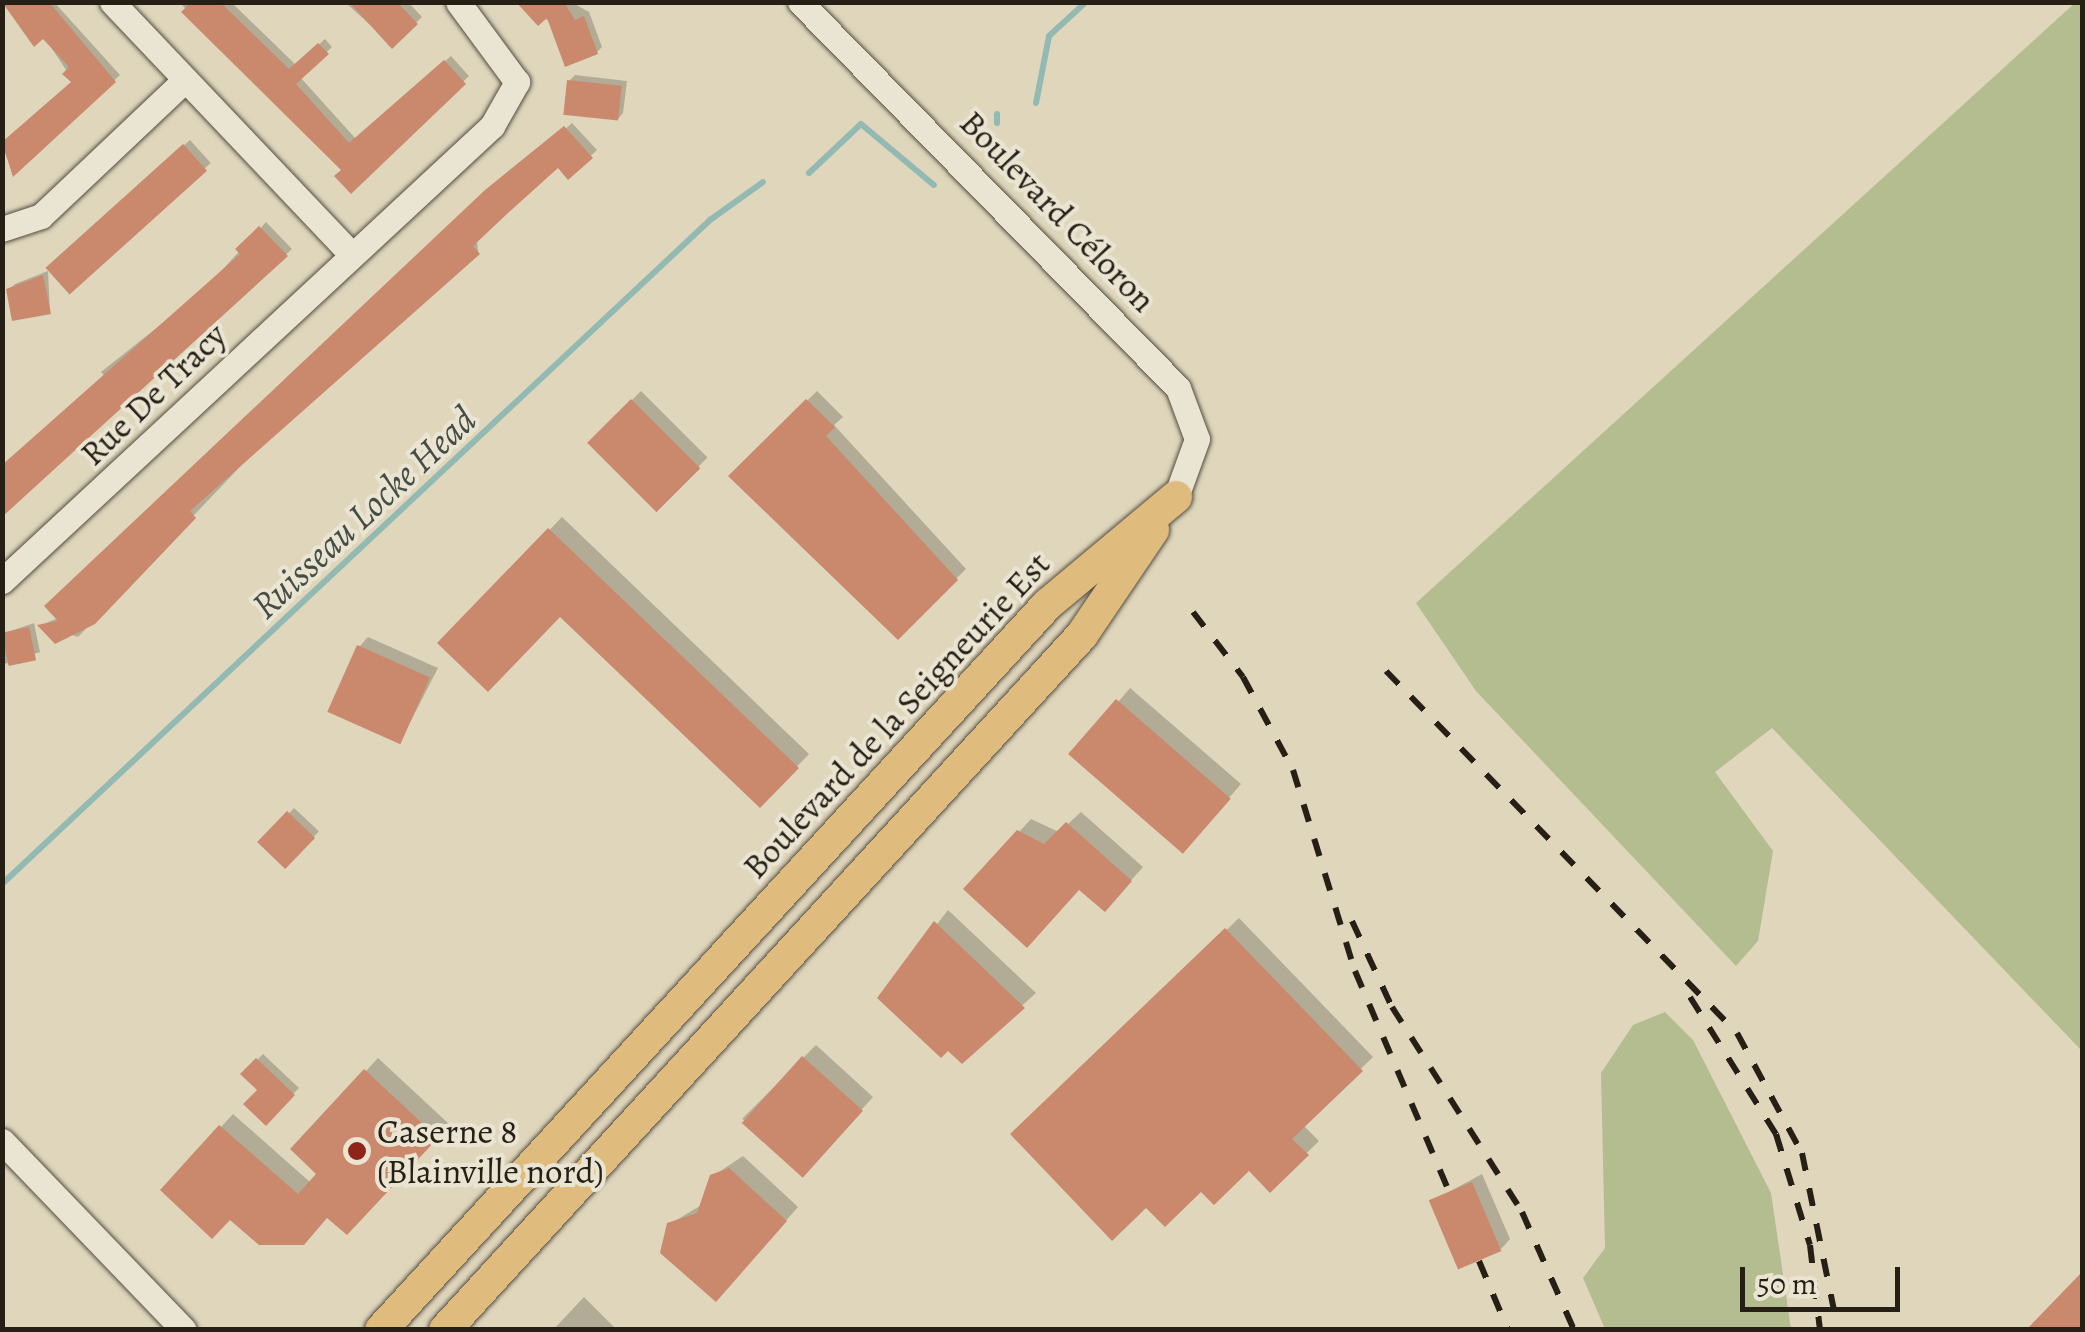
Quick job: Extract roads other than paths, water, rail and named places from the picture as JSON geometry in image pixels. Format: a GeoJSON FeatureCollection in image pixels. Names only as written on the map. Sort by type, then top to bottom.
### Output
{"type":"FeatureCollection","features":[{"type":"Feature","properties":{"kind":"main road","name":"Boulevard de la Seigneurie Est"},"geometry":{"type":"LineString","coordinates":[[382,1330],[1048,604],[1176,497]]}},
{"type":"Feature","properties":{"kind":"main road"},"geometry":{"type":"LineString","coordinates":[[445,1330],[1082,635],[1176,497]]}},
{"type":"Feature","properties":{"kind":"main road"},"geometry":{"type":"LineString","coordinates":[[933,730],[967,762]]}},
{"type":"Feature","properties":{"kind":"main road"},"geometry":{"type":"LineString","coordinates":[[741,939],[774,970]]}},
{"type":"Feature","properties":{"kind":"main road"},"geometry":{"type":"LineString","coordinates":[[688,998],[720,1028]]}},
{"type":"Feature","properties":{"kind":"main road"},"geometry":{"type":"LineString","coordinates":[[569,1125],[603,1157]]}},
{"type":"Feature","properties":{"kind":"main road"},"geometry":{"type":"LineString","coordinates":[[524,1176],[557,1207]]}},
{"type":"Feature","properties":{"kind":"street"},"geometry":{"type":"LineString","coordinates":[[112,2],[349,252]]}},
{"type":"Feature","properties":{"kind":"street","name":"Rue De Tracy"},"geometry":{"type":"LineString","coordinates":[[2,581],[349,252],[492,126],[516,82],[458,2]]}},
{"type":"Feature","properties":{"kind":"street","name":"Boulevard Céloron"},"geometry":{"type":"LineString","coordinates":[[800,2],[1178,388],[1197,440],[1176,497]]}},
{"type":"Feature","properties":{"kind":"street"},"geometry":{"type":"LineString","coordinates":[[2,229],[41,216],[184,81]]}},
{"type":"Feature","properties":{"kind":"street"},"geometry":{"type":"LineString","coordinates":[[2,1141],[184,1330]]}},
{"type":"Feature","properties":{"kind":"waterway","name":"Ruisseau Locke Head"},"geometry":{"type":"LineString","coordinates":[[1036,103],[1049,36],[1086,2]]}},
{"type":"Feature","properties":{"kind":"waterway","name":"Ruisseau Locke Head"},"geometry":{"type":"LineString","coordinates":[[997,114],[997,123]]}},
{"type":"Feature","properties":{"kind":"waterway","name":"Ruisseau Locke Head"},"geometry":{"type":"LineString","coordinates":[[809,173],[861,124],[934,185]]}},
{"type":"Feature","properties":{"kind":"waterway","name":"Ruisseau Locke Head"},"geometry":{"type":"LineString","coordinates":[[2,884],[710,220],[763,182]]}},
{"type":"Feature","properties":{"kind":"railway"},"geometry":{"type":"LineString","coordinates":[[1193,612],[1243,677],[1293,770],[1355,971],[1449,1191]]}},
{"type":"Feature","properties":{"kind":"railway"},"geometry":{"type":"LineString","coordinates":[[1386,671],[1737,1033],[1802,1153],[1838,1330]]}},
{"type":"Feature","properties":{"kind":"railway"},"geometry":{"type":"LineString","coordinates":[[1352,921],[1392,1007],[1522,1212],[1574,1330]]}},
{"type":"Feature","properties":{"kind":"railway"},"geometry":{"type":"LineString","coordinates":[[1690,997],[1776,1134],[1810,1245],[1820,1330]]}},
{"type":"Feature","properties":{"kind":"railway"},"geometry":{"type":"LineString","coordinates":[[1479,1261],[1508,1330]]}},
{"type":"Feature","properties":{"kind":"place","name":"Caserne 8 (Blainville nord)"},"geometry":{"type":"Point","coordinates":[357,1151]}}]}
